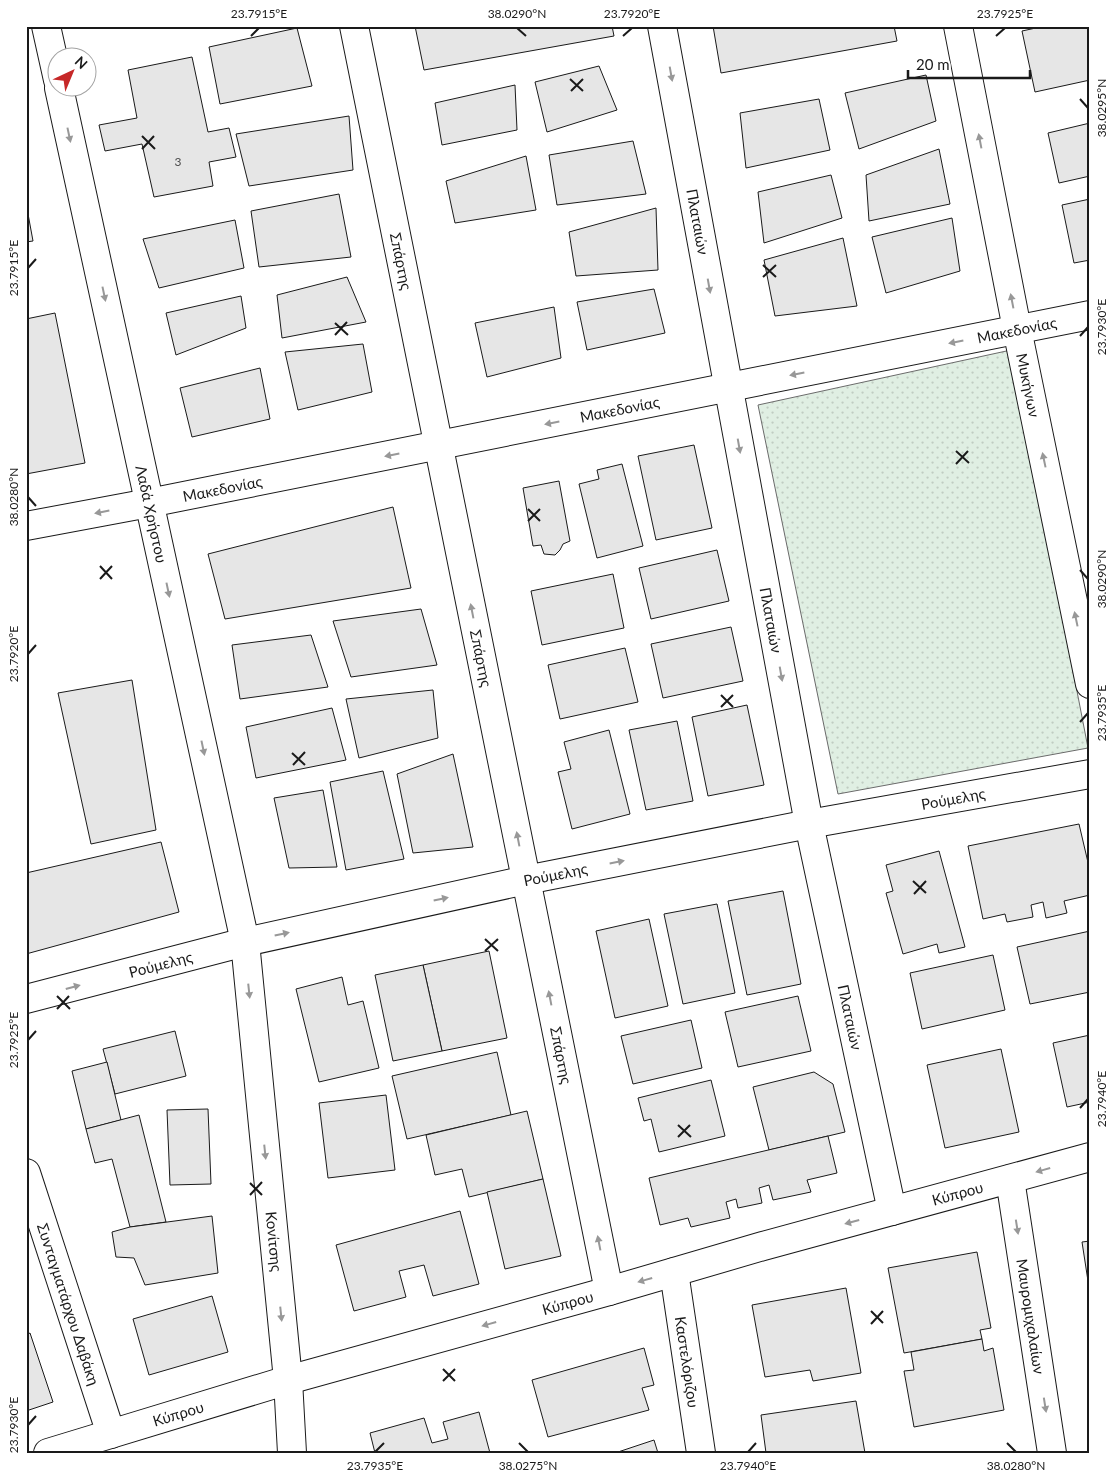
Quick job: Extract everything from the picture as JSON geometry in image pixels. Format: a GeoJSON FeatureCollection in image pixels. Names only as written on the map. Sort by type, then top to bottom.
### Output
{"type":"FeatureCollection","features":[{"type":"Feature","properties":{"kind":"street"},"geometry":{"type":"LineString","coordinates":[[46,26],[51,48]]}},
{"type":"Feature","properties":{"kind":"street","name":"Σπάρτης"},"geometry":{"type":"LineString","coordinates":[[354,26],[609,1291]]}},
{"type":"Feature","properties":{"kind":"street","name":"Πλαταιών"},"geometry":{"type":"LineString","coordinates":[[662,26],[808,824],[892,1211]]}},
{"type":"Feature","properties":{"kind":"street","name":"Μυκήνων"},"geometry":{"type":"LineString","coordinates":[[958,26],[1017,330],[1090,684]]}},
{"type":"Feature","properties":{"kind":"street","name":"Λαδά Χρήστου"},"geometry":{"type":"LineString","coordinates":[[61,98],[245,942]]}},
{"type":"Feature","properties":{"kind":"street","name":"Μακεδονίας"},"geometry":{"type":"LineString","coordinates":[[26,526],[1090,315]]}},
{"type":"Feature","properties":{"kind":"street","name":"Ρούμελης"},"geometry":{"type":"LineString","coordinates":[[26,999],[245,942],[526,880],[808,824],[1090,774]]}},
{"type":"Feature","properties":{"kind":"street","name":"Κονίτσης"},"geometry":{"type":"LineString","coordinates":[[245,942],[288,1380],[292,1453]]}},
{"type":"Feature","properties":{"kind":"street","name":"Κύπρου"},"geometry":{"type":"LineString","coordinates":[[48,1453],[288,1380],[1090,1157]]}},
{"type":"Feature","properties":{"kind":"street","name":"Συνταγματάρχου Δαβάκη"},"geometry":{"type":"LineString","coordinates":[[26,1173],[111,1434]]}},
{"type":"Feature","properties":{"kind":"street","name":"Μαυρομιχαλαίων"},"geometry":{"type":"LineString","coordinates":[[1010,1179],[1052,1453]]}},
{"type":"Feature","properties":{"kind":"street","name":"Καστελόριζου"},"geometry":{"type":"LineString","coordinates":[[674,1272],[701,1453]]}},
{"type":"Feature","properties":{"kind":"green space"},"geometry":{"type":"Polygon","coordinates":[[[1011,350],[1088,748],[838,794],[758,405],[1011,350]]]}},
{"type":"Feature","properties":{"kind":"building"},"geometry":{"type":"Polygon","coordinates":[[[415,26],[612,26],[614,36],[424,70],[415,26]]]}},
{"type":"Feature","properties":{"kind":"building"},"geometry":{"type":"Polygon","coordinates":[[[713,26],[894,26],[897,41],[721,73],[713,26]]]}},
{"type":"Feature","properties":{"kind":"building"},"geometry":{"type":"Polygon","coordinates":[[[1045,26],[1090,26],[1090,80],[1035,92],[1022,31],[1045,26]]]}},
{"type":"Feature","properties":{"kind":"building"},"geometry":{"type":"Polygon","coordinates":[[[297,28],[312,86],[220,104],[209,47],[297,28]]]}},
{"type":"Feature","properties":{"kind":"building"},"geometry":{"type":"Polygon","coordinates":[[[192,57],[208,132],[229,128],[236,157],[209,162],[213,186],[154,197],[142,144],[105,151],[99,125],[137,118],[128,70],[192,57]]]}},
{"type":"Feature","properties":{"kind":"building"},"geometry":{"type":"Polygon","coordinates":[[[599,66],[617,110],[547,132],[535,82],[599,66]]]}},
{"type":"Feature","properties":{"kind":"building"},"geometry":{"type":"Polygon","coordinates":[[[926,75],[936,121],[859,149],[845,93],[926,75]]]}},
{"type":"Feature","properties":{"kind":"building"},"geometry":{"type":"Polygon","coordinates":[[[515,85],[517,130],[442,145],[435,103],[515,85]]]}},
{"type":"Feature","properties":{"kind":"building"},"geometry":{"type":"Polygon","coordinates":[[[819,99],[830,150],[746,168],[740,113],[819,99]]]}},
{"type":"Feature","properties":{"kind":"building"},"geometry":{"type":"Polygon","coordinates":[[[349,116],[353,170],[249,186],[236,134],[349,116]]]}},
{"type":"Feature","properties":{"kind":"building"},"geometry":{"type":"Polygon","coordinates":[[[1090,123],[1090,176],[1059,183],[1048,133],[1090,123]]]}},
{"type":"Feature","properties":{"kind":"building"},"geometry":{"type":"Polygon","coordinates":[[[633,141],[646,194],[557,205],[549,155],[633,141]]]}},
{"type":"Feature","properties":{"kind":"building"},"geometry":{"type":"Polygon","coordinates":[[[939,149],[950,204],[869,221],[866,175],[939,149]]]}},
{"type":"Feature","properties":{"kind":"building"},"geometry":{"type":"Polygon","coordinates":[[[526,156],[536,210],[455,223],[446,181],[526,156]]]}},
{"type":"Feature","properties":{"kind":"building"},"geometry":{"type":"Polygon","coordinates":[[[831,175],[842,218],[764,243],[758,192],[831,175]]]}},
{"type":"Feature","properties":{"kind":"building"},"geometry":{"type":"Polygon","coordinates":[[[339,194],[351,257],[259,267],[251,211],[339,194]]]}},
{"type":"Feature","properties":{"kind":"building"},"geometry":{"type":"Polygon","coordinates":[[[1090,199],[1090,260],[1074,263],[1062,205],[1090,199]]]}},
{"type":"Feature","properties":{"kind":"building"},"geometry":{"type":"Polygon","coordinates":[[[26,203],[33,241],[26,242],[26,203]]]}},
{"type":"Feature","properties":{"kind":"building"},"geometry":{"type":"Polygon","coordinates":[[[656,208],[658,270],[576,276],[569,232],[656,208]]]}},
{"type":"Feature","properties":{"kind":"building"},"geometry":{"type":"Polygon","coordinates":[[[952,218],[960,271],[886,293],[872,237],[952,218]]]}},
{"type":"Feature","properties":{"kind":"building"},"geometry":{"type":"Polygon","coordinates":[[[235,220],[244,268],[159,288],[143,239],[235,220]]]}},
{"type":"Feature","properties":{"kind":"building"},"geometry":{"type":"Polygon","coordinates":[[[843,238],[857,306],[775,316],[764,260],[843,238]]]}},
{"type":"Feature","properties":{"kind":"building"},"geometry":{"type":"Polygon","coordinates":[[[347,277],[366,322],[282,338],[277,295],[347,277]]]}},
{"type":"Feature","properties":{"kind":"building"},"geometry":{"type":"Polygon","coordinates":[[[654,289],[665,333],[587,350],[577,302],[654,289]]]}},
{"type":"Feature","properties":{"kind":"building"},"geometry":{"type":"Polygon","coordinates":[[[241,296],[246,328],[176,355],[166,313],[241,296]]]}},
{"type":"Feature","properties":{"kind":"building"},"geometry":{"type":"Polygon","coordinates":[[[554,307],[561,358],[487,377],[475,323],[554,307]]]}},
{"type":"Feature","properties":{"kind":"building"},"geometry":{"type":"Polygon","coordinates":[[[55,313],[85,463],[26,474],[26,319],[55,313]]]}},
{"type":"Feature","properties":{"kind":"building"},"geometry":{"type":"Polygon","coordinates":[[[363,344],[372,392],[298,410],[285,352],[363,344]]]}},
{"type":"Feature","properties":{"kind":"building"},"geometry":{"type":"Polygon","coordinates":[[[260,368],[270,419],[192,437],[180,388],[260,368]]]}},
{"type":"Feature","properties":{"kind":"building"},"geometry":{"type":"Polygon","coordinates":[[[694,445],[712,528],[656,540],[638,456],[694,445]]]}},
{"type":"Feature","properties":{"kind":"building"},"geometry":{"type":"Polygon","coordinates":[[[622,464],[643,546],[597,558],[579,484],[599,479],[597,470],[622,464]]]}},
{"type":"Feature","properties":{"kind":"building"},"geometry":{"type":"Polygon","coordinates":[[[559,481],[570,541],[563,544],[555,555],[544,554],[541,545],[533,546],[523,488],[559,481]]]}},
{"type":"Feature","properties":{"kind":"building"},"geometry":{"type":"Polygon","coordinates":[[[393,507],[411,588],[225,619],[208,554],[393,507]]]}},
{"type":"Feature","properties":{"kind":"building"},"geometry":{"type":"Polygon","coordinates":[[[717,550],[729,601],[651,619],[639,568],[717,550]]]}},
{"type":"Feature","properties":{"kind":"building"},"geometry":{"type":"Polygon","coordinates":[[[613,574],[624,628],[542,645],[531,591],[613,574]]]}},
{"type":"Feature","properties":{"kind":"building"},"geometry":{"type":"Polygon","coordinates":[[[421,609],[437,665],[351,677],[333,621],[421,609]]]}},
{"type":"Feature","properties":{"kind":"building"},"geometry":{"type":"Polygon","coordinates":[[[731,627],[743,681],[663,698],[651,644],[731,627]]]}},
{"type":"Feature","properties":{"kind":"building"},"geometry":{"type":"Polygon","coordinates":[[[311,635],[328,687],[240,699],[232,645],[311,635]]]}},
{"type":"Feature","properties":{"kind":"building"},"geometry":{"type":"Polygon","coordinates":[[[625,648],[638,702],[560,719],[548,665],[625,648]]]}},
{"type":"Feature","properties":{"kind":"building"},"geometry":{"type":"Polygon","coordinates":[[[132,680],[156,830],[91,844],[58,693],[132,680]]]}},
{"type":"Feature","properties":{"kind":"building"},"geometry":{"type":"Polygon","coordinates":[[[433,690],[438,738],[359,758],[346,699],[433,690]]]}},
{"type":"Feature","properties":{"kind":"building"},"geometry":{"type":"Polygon","coordinates":[[[747,705],[764,785],[708,796],[692,717],[747,705]]]}},
{"type":"Feature","properties":{"kind":"building"},"geometry":{"type":"Polygon","coordinates":[[[332,708],[346,760],[256,778],[246,727],[332,708]]]}},
{"type":"Feature","properties":{"kind":"building"},"geometry":{"type":"Polygon","coordinates":[[[677,721],[693,801],[646,810],[629,730],[677,721]]]}},
{"type":"Feature","properties":{"kind":"building"},"geometry":{"type":"Polygon","coordinates":[[[609,730],[630,814],[572,829],[558,772],[571,769],[564,742],[609,730]]]}},
{"type":"Feature","properties":{"kind":"building"},"geometry":{"type":"Polygon","coordinates":[[[453,754],[473,847],[413,853],[397,774],[453,754]]]}},
{"type":"Feature","properties":{"kind":"building"},"geometry":{"type":"Polygon","coordinates":[[[383,771],[404,859],[346,870],[330,782],[383,771]]]}},
{"type":"Feature","properties":{"kind":"building"},"geometry":{"type":"Polygon","coordinates":[[[323,790],[337,867],[289,868],[274,798],[323,790]]]}},
{"type":"Feature","properties":{"kind":"building"},"geometry":{"type":"Polygon","coordinates":[[[1079,824],[1090,871],[1090,895],[1064,901],[1067,913],[1046,918],[1043,902],[1031,905],[1033,917],[1007,922],[1005,914],[983,919],[968,846],[1079,824]]]}},
{"type":"Feature","properties":{"kind":"building"},"geometry":{"type":"Polygon","coordinates":[[[161,842],[179,912],[26,954],[26,873],[161,842]]]}},
{"type":"Feature","properties":{"kind":"building"},"geometry":{"type":"Polygon","coordinates":[[[939,851],[965,947],[939,953],[937,944],[903,954],[886,893],[893,891],[886,865],[939,851]]]}},
{"type":"Feature","properties":{"kind":"building"},"geometry":{"type":"Polygon","coordinates":[[[783,891],[801,984],[747,995],[728,901],[783,891]]]}},
{"type":"Feature","properties":{"kind":"building"},"geometry":{"type":"Polygon","coordinates":[[[717,904],[735,993],[683,1004],[664,914],[717,904]]]}},
{"type":"Feature","properties":{"kind":"building"},"geometry":{"type":"Polygon","coordinates":[[[649,919],[668,1006],[615,1018],[596,931],[649,919]]]}},
{"type":"Feature","properties":{"kind":"building"},"geometry":{"type":"Polygon","coordinates":[[[1090,931],[1090,992],[1030,1004],[1017,947],[1090,931]]]}},
{"type":"Feature","properties":{"kind":"building"},"geometry":{"type":"Polygon","coordinates":[[[489,951],[507,1038],[442,1051],[423,965],[489,951]]]}},
{"type":"Feature","properties":{"kind":"building"},"geometry":{"type":"Polygon","coordinates":[[[993,955],[1005,1010],[922,1029],[910,973],[993,955]]]}},
{"type":"Feature","properties":{"kind":"building"},"geometry":{"type":"Polygon","coordinates":[[[423,965],[442,1051],[393,1061],[375,975],[423,965]]]}},
{"type":"Feature","properties":{"kind":"building"},"geometry":{"type":"Polygon","coordinates":[[[342,977],[348,1005],[363,1001],[379,1068],[319,1082],[296,989],[342,977]]]}},
{"type":"Feature","properties":{"kind":"building"},"geometry":{"type":"Polygon","coordinates":[[[798,996],[811,1051],[738,1067],[725,1012],[798,996]]]}},
{"type":"Feature","properties":{"kind":"building"},"geometry":{"type":"Polygon","coordinates":[[[691,1020],[702,1068],[633,1084],[621,1036],[691,1020]]]}},
{"type":"Feature","properties":{"kind":"building"},"geometry":{"type":"Polygon","coordinates":[[[175,1031],[186,1076],[115,1094],[103,1049],[175,1031]]]}},
{"type":"Feature","properties":{"kind":"building"},"geometry":{"type":"Polygon","coordinates":[[[1090,1035],[1090,1102],[1067,1107],[1053,1043],[1090,1035]]]}},
{"type":"Feature","properties":{"kind":"building"},"geometry":{"type":"Polygon","coordinates":[[[1001,1049],[1019,1132],[945,1148],[927,1065],[1001,1049]]]}},
{"type":"Feature","properties":{"kind":"building"},"geometry":{"type":"Polygon","coordinates":[[[497,1052],[511,1115],[407,1139],[392,1076],[497,1052]]]}},
{"type":"Feature","properties":{"kind":"building"},"geometry":{"type":"Polygon","coordinates":[[[107,1062],[121,1120],[86,1129],[72,1071],[107,1062]]]}},
{"type":"Feature","properties":{"kind":"building"},"geometry":{"type":"Polygon","coordinates":[[[814,1072],[833,1084],[845,1132],[769,1150],[753,1087],[814,1072]]]}},
{"type":"Feature","properties":{"kind":"building"},"geometry":{"type":"Polygon","coordinates":[[[711,1080],[725,1136],[659,1152],[651,1119],[644,1121],[638,1098],[711,1080]]]}},
{"type":"Feature","properties":{"kind":"building"},"geometry":{"type":"Polygon","coordinates":[[[386,1095],[395,1170],[328,1178],[319,1103],[386,1095]]]}},
{"type":"Feature","properties":{"kind":"building"},"geometry":{"type":"Polygon","coordinates":[[[208,1109],[211,1184],[170,1185],[167,1110],[208,1109]]]}},
{"type":"Feature","properties":{"kind":"building"},"geometry":{"type":"Polygon","coordinates":[[[527,1111],[543,1179],[469,1197],[462,1169],[435,1175],[426,1135],[527,1111]]]}},
{"type":"Feature","properties":{"kind":"building"},"geometry":{"type":"Polygon","coordinates":[[[139,1115],[166,1222],[130,1227],[112,1159],[95,1163],[86,1129],[139,1115]]]}},
{"type":"Feature","properties":{"kind":"building"},"geometry":{"type":"Polygon","coordinates":[[[828,1136],[837,1173],[807,1180],[811,1192],[773,1200],[769,1185],[759,1188],[762,1203],[738,1208],[736,1199],[726,1202],[730,1218],[691,1227],[688,1218],[660,1225],[649,1178],[828,1136]]]}},
{"type":"Feature","properties":{"kind":"building"},"geometry":{"type":"Polygon","coordinates":[[[543,1179],[561,1256],[505,1269],[487,1192],[543,1179]]]}},
{"type":"Feature","properties":{"kind":"building"},"geometry":{"type":"Polygon","coordinates":[[[460,1211],[479,1284],[433,1296],[424,1265],[399,1271],[406,1297],[354,1311],[336,1245],[460,1211]]]}},
{"type":"Feature","properties":{"kind":"building"},"geometry":{"type":"Polygon","coordinates":[[[212,1216],[218,1273],[145,1285],[134,1258],[116,1257],[112,1232],[130,1227],[212,1216]]]}},
{"type":"Feature","properties":{"kind":"building"},"geometry":{"type":"Polygon","coordinates":[[[1090,1241],[1090,1294],[1082,1242],[1090,1241]]]}},
{"type":"Feature","properties":{"kind":"building"},"geometry":{"type":"Polygon","coordinates":[[[977,1252],[991,1328],[980,1330],[982,1339],[904,1353],[888,1268],[977,1252]]]}},
{"type":"Feature","properties":{"kind":"building"},"geometry":{"type":"Polygon","coordinates":[[[846,1288],[861,1373],[813,1381],[810,1370],[765,1377],[752,1305],[846,1288]]]}},
{"type":"Feature","properties":{"kind":"building"},"geometry":{"type":"Polygon","coordinates":[[[212,1296],[228,1352],[149,1375],[133,1319],[212,1296]]]}},
{"type":"Feature","properties":{"kind":"building"},"geometry":{"type":"Polygon","coordinates":[[[30,1333],[53,1402],[26,1411],[26,1335],[30,1333]]]}},
{"type":"Feature","properties":{"kind":"building"},"geometry":{"type":"Polygon","coordinates":[[[982,1339],[984,1351],[993,1348],[1004,1410],[914,1427],[904,1371],[914,1370],[911,1352],[982,1339]]]}},
{"type":"Feature","properties":{"kind":"building"},"geometry":{"type":"Polygon","coordinates":[[[644,1348],[654,1385],[642,1388],[649,1410],[548,1437],[532,1380],[644,1348]]]}},
{"type":"Feature","properties":{"kind":"building"},"geometry":{"type":"Polygon","coordinates":[[[856,1401],[865,1453],[766,1453],[761,1415],[856,1401]]]}},
{"type":"Feature","properties":{"kind":"building"},"geometry":{"type":"Polygon","coordinates":[[[479,1412],[490,1453],[375,1453],[370,1433],[424,1418],[432,1443],[448,1439],[443,1422],[479,1412]]]}},
{"type":"Feature","properties":{"kind":"building"},"geometry":{"type":"Polygon","coordinates":[[[654,1440],[658,1453],[615,1453],[654,1440]]]}}]}
